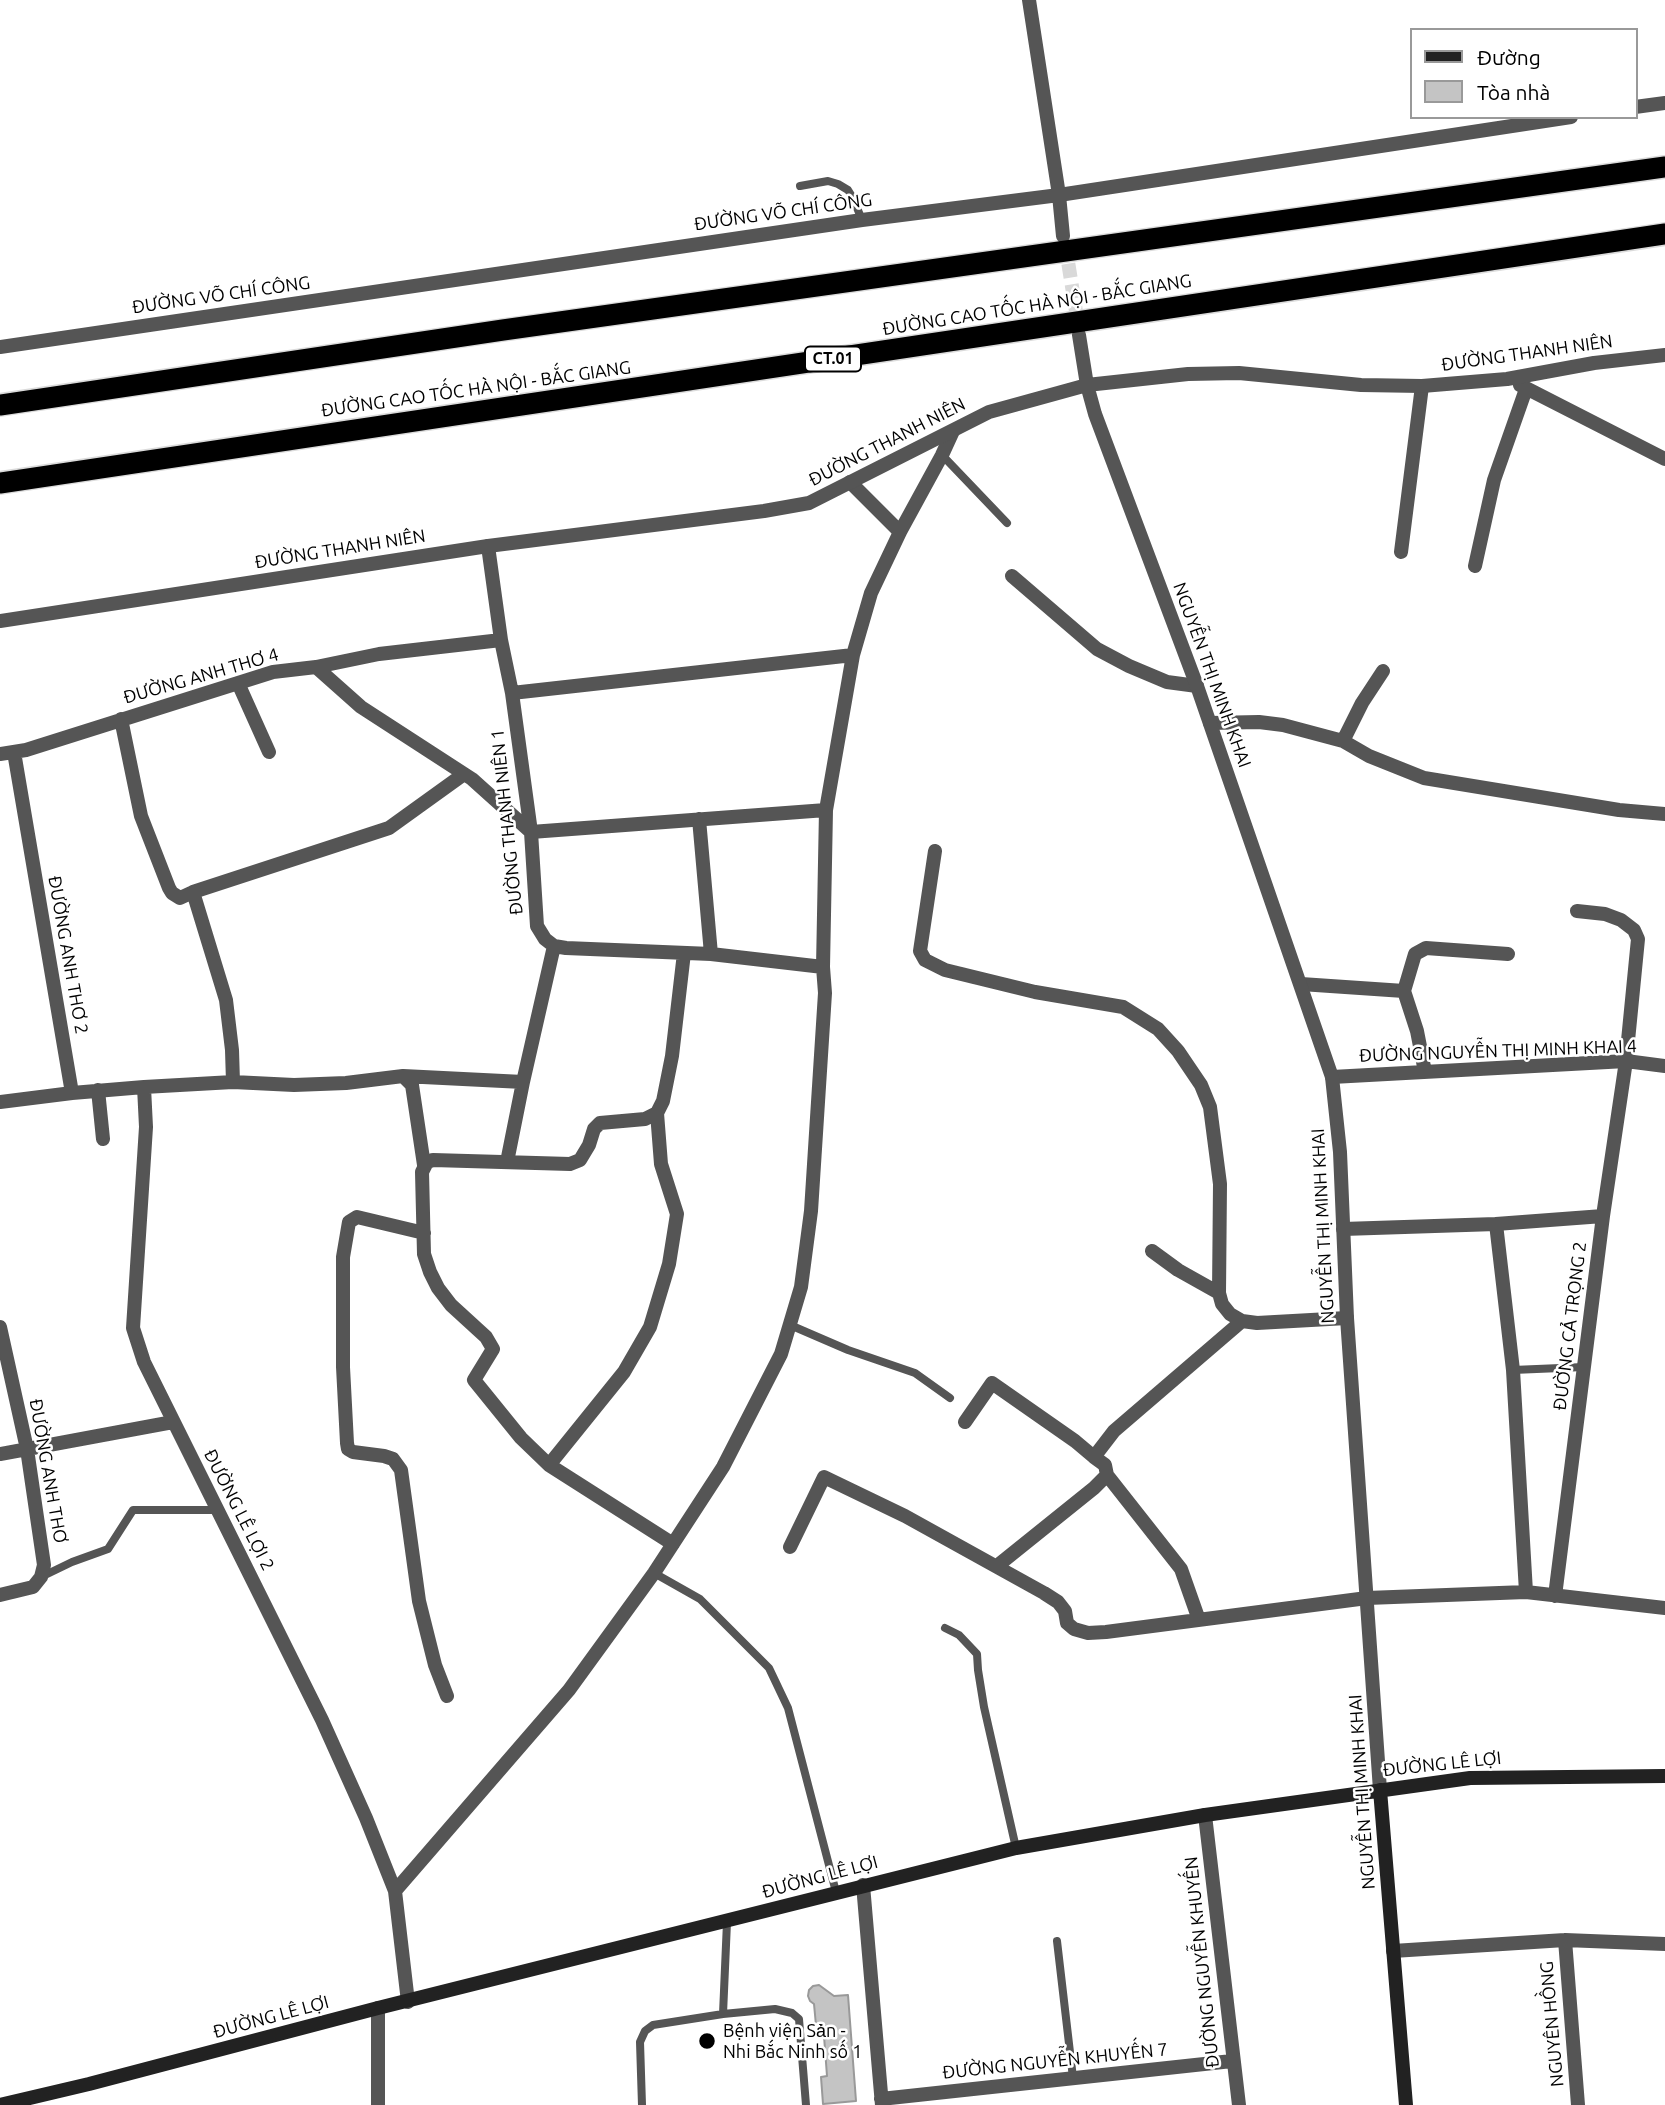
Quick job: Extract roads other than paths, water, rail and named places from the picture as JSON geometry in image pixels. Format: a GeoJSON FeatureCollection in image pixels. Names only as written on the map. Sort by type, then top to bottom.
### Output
{"type":"FeatureCollection","features":[{"type":"Feature","properties":{"kind":"highway"},"geometry":{"type":"LineString","coordinates":[[0,405],[503,330],[1665,167]]}},
{"type":"Feature","properties":{"kind":"highway","name":"ĐƯỜNG CAO TỐC HÀ NỘI - BẮC GIANG"},"geometry":{"type":"LineString","coordinates":[[0,483],[1665,234]]}},
{"type":"Feature","properties":{"kind":"main road","name":"ĐƯỜNG LÊ LỢI"},"geometry":{"type":"LineString","coordinates":[[0,2105],[1016,1848],[1205,1815],[1470,1778],[1665,1776]]}},
{"type":"Feature","properties":{"kind":"main road","name":"NGUYỄN THỊ MINH KHAI"},"geometry":{"type":"LineString","coordinates":[[1380,1790],[1406,2105]]}},
{"type":"Feature","properties":{"kind":"street"},"geometry":{"type":"LineString","coordinates":[[1029,0],[1063,236]]}},
{"type":"Feature","properties":{"kind":"street"},"geometry":{"type":"LineString","coordinates":[[1637,107],[1665,103]]}},
{"type":"Feature","properties":{"kind":"street","name":"ĐƯỜNG VÕ CHÍ CÔNG"},"geometry":{"type":"LineString","coordinates":[[0,347],[862,220],[1059,195],[1558,119]]}},
{"type":"Feature","properties":{"kind":"street","name":"NGUYỄN THỊ MINH KHAI"},"geometry":{"type":"LineString","coordinates":[[1079,335],[1095,414],[1197,686],[1332,1077],[1340,1152],[1347,1318],[1380,1790]]}},
{"type":"Feature","properties":{"kind":"street","name":"ĐƯỜNG THANH NIÊN"},"geometry":{"type":"LineString","coordinates":[[0,621],[488,546],[809,503],[989,412],[1087,385],[1188,374],[1239,373],[1347,384],[1422,386],[1507,379],[1594,363],[1665,355]]}},
{"type":"Feature","properties":{"kind":"street"},"geometry":{"type":"LineString","coordinates":[[1507,379],[1665,459]]}},
{"type":"Feature","properties":{"kind":"street"},"geometry":{"type":"LineString","coordinates":[[1401,552],[1422,386]]}},
{"type":"Feature","properties":{"kind":"street"},"geometry":{"type":"LineString","coordinates":[[1475,566],[1493,480],[1526,388]]}},
{"type":"Feature","properties":{"kind":"street"},"geometry":{"type":"LineString","coordinates":[[395,1891],[569,1690],[654,1573],[723,1467],[782,1354],[801,1287],[811,1211],[825,993],[823,967],[827,810],[853,655],[872,593],[953,430]]}},
{"type":"Feature","properties":{"kind":"street"},"geometry":{"type":"LineString","coordinates":[[850,482],[900,532]]}},
{"type":"Feature","properties":{"kind":"street","name":"ĐƯỜNG THANH NIÊN 1"},"geometry":{"type":"LineString","coordinates":[[488,546],[500,640],[512,693],[531,832],[537,926],[544,939],[554,946]]}},
{"type":"Feature","properties":{"kind":"street"},"geometry":{"type":"LineString","coordinates":[[1012,576],[1097,649],[1167,682],[1197,686]]}},
{"type":"Feature","properties":{"kind":"street","name":"ĐƯỜNG ANH THƠ 4"},"geometry":{"type":"LineString","coordinates":[[7,753],[26,750],[273,672],[316,667],[379,654],[500,640]]}},
{"type":"Feature","properties":{"kind":"street"},"geometry":{"type":"LineString","coordinates":[[512,693],[853,655]]}},
{"type":"Feature","properties":{"kind":"street"},"geometry":{"type":"LineString","coordinates":[[316,667],[361,707],[464,774],[531,832],[827,810]]}},
{"type":"Feature","properties":{"kind":"street"},"geometry":{"type":"LineString","coordinates":[[1343,741],[1362,703],[1383,671]]}},
{"type":"Feature","properties":{"kind":"street"},"geometry":{"type":"LineString","coordinates":[[238,683],[269,752]]}},
{"type":"Feature","properties":{"kind":"street"},"geometry":{"type":"LineString","coordinates":[[121,719],[141,816],[169,888],[180,898],[389,828],[464,774]]}},
{"type":"Feature","properties":{"kind":"street"},"geometry":{"type":"LineString","coordinates":[[1210,723],[1259,722],[1283,725],[1343,741],[1369,756],[1424,778],[1619,810],[1665,814]]}},
{"type":"Feature","properties":{"kind":"street","name":"ĐƯỜNG ANH THƠ 2"},"geometry":{"type":"LineString","coordinates":[[7,753],[72,1093]]}},
{"type":"Feature","properties":{"kind":"street"},"geometry":{"type":"LineString","coordinates":[[699,819],[712,954]]}},
{"type":"Feature","properties":{"kind":"street"},"geometry":{"type":"LineString","coordinates":[[935,851],[920,951],[925,960],[945,970],[1035,992],[1124,1007],[1158,1029],[1178,1051],[1201,1085],[1210,1107],[1220,1184],[1219,1293],[1222,1304],[1230,1314],[1242,1321],[1257,1323],[1347,1318]]}},
{"type":"Feature","properties":{"kind":"street"},"geometry":{"type":"LineString","coordinates":[[193,892],[226,1000],[232,1041],[233,1082]]}},
{"type":"Feature","properties":{"kind":"street","name":"ĐƯỜNG CẢ TRỌNG 2"},"geometry":{"type":"LineString","coordinates":[[1555,1596],[1603,1216],[1626,1061],[1639,939],[1634,930],[1621,920],[1605,914],[1577,911]]}},
{"type":"Feature","properties":{"kind":"street"},"geometry":{"type":"LineString","coordinates":[[507,1162],[554,946],[712,954],[823,967]]}},
{"type":"Feature","properties":{"kind":"street"},"geometry":{"type":"LineString","coordinates":[[1425,1072],[1417,1031],[1404,991],[1415,954],[1426,948],[1508,954]]}},
{"type":"Feature","properties":{"kind":"street"},"geometry":{"type":"LineString","coordinates":[[549,1465],[624,1372],[650,1326],[669,1264],[677,1214],[661,1164],[657,1113],[663,1101],[672,1056],[684,953]]}},
{"type":"Feature","properties":{"kind":"street"},"geometry":{"type":"LineString","coordinates":[[1301,984],[1404,991]]}},
{"type":"Feature","properties":{"kind":"street","name":"ĐƯỜNG NGUYỄN THỊ MINH KHAI 4"},"geometry":{"type":"LineString","coordinates":[[1332,1077],[1626,1061],[1665,1066]]}},
{"type":"Feature","properties":{"kind":"street"},"geometry":{"type":"LineString","coordinates":[[0,1102],[98,1090],[233,1082],[294,1085],[345,1083],[403,1076],[523,1082]]}},
{"type":"Feature","properties":{"kind":"street"},"geometry":{"type":"LineString","coordinates":[[403,1076],[411,1085],[424,1166],[424,1254],[438,1288],[451,1305],[486,1337],[493,1349],[474,1380],[521,1438],[549,1465],[673,1544]]}},
{"type":"Feature","properties":{"kind":"street","name":"ĐƯỜNG LÊ LỢI 2"},"geometry":{"type":"LineString","coordinates":[[144,1087],[146,1127],[133,1328],[144,1362],[322,1720],[366,1818],[395,1891],[408,2002]]}},
{"type":"Feature","properties":{"kind":"street"},"geometry":{"type":"LineString","coordinates":[[98,1090],[103,1139]]}},
{"type":"Feature","properties":{"kind":"street"},"geometry":{"type":"LineString","coordinates":[[424,1166],[433,1160],[570,1164],[580,1160],[594,1129],[600,1123],[645,1119],[657,1113]]}},
{"type":"Feature","properties":{"kind":"street"},"geometry":{"type":"LineString","coordinates":[[1343,1229],[1496,1224],[1603,1216]]}},
{"type":"Feature","properties":{"kind":"street"},"geometry":{"type":"LineString","coordinates":[[424,1233],[357,1217],[349,1223],[343,1257],[343,1367],[348,1449],[393,1459],[401,1470],[419,1601],[435,1665],[447,1696]]}},
{"type":"Feature","properties":{"kind":"street"},"geometry":{"type":"LineString","coordinates":[[1496,1224],[1514,1370],[1526,1592]]}},
{"type":"Feature","properties":{"kind":"street"},"geometry":{"type":"LineString","coordinates":[[1152,1251],[1178,1270],[1219,1293]]}},
{"type":"Feature","properties":{"kind":"street"},"geometry":{"type":"LineString","coordinates":[[1094,1457],[1127,1418],[1242,1321]]}},
{"type":"Feature","properties":{"kind":"street","name":"ĐƯỜNG ANH THƠ"},"geometry":{"type":"LineString","coordinates":[[0,1327],[27,1449],[44,1564],[41,1577]]}},
{"type":"Feature","properties":{"kind":"street"},"geometry":{"type":"LineString","coordinates":[[965,1422],[992,1383],[1105,1465],[1107,1475],[1181,1569],[1199,1620]]}},
{"type":"Feature","properties":{"kind":"street"},"geometry":{"type":"LineString","coordinates":[[0,1454],[173,1422]]}},
{"type":"Feature","properties":{"kind":"street"},"geometry":{"type":"LineString","coordinates":[[997,1566],[1107,1475]]}},
{"type":"Feature","properties":{"kind":"street"},"geometry":{"type":"LineString","coordinates":[[790,1547],[824,1477],[905,1516],[1058,1602],[1065,1611],[1067,1623],[1074,1629],[1087,1633],[1367,1598],[1526,1592],[1665,1608]]}},
{"type":"Feature","properties":{"kind":"street"},"geometry":{"type":"LineString","coordinates":[[0,1595],[33,1587],[41,1577]]}},
{"type":"Feature","properties":{"kind":"street","name":"ĐƯỜNG NGUYỄN KHUYẾN"},"geometry":{"type":"LineString","coordinates":[[1205,1815],[1239,2105]]}},
{"type":"Feature","properties":{"kind":"street"},"geometry":{"type":"LineString","coordinates":[[863,1885],[881,2102]]}},
{"type":"Feature","properties":{"kind":"street"},"geometry":{"type":"LineString","coordinates":[[1393,1951],[1565,1940],[1665,1944]]}},
{"type":"Feature","properties":{"kind":"street","name":"NGUYÊN HỒNG"},"geometry":{"type":"LineString","coordinates":[[1565,1940],[1578,2105]]}},
{"type":"Feature","properties":{"kind":"street"},"geometry":{"type":"LineString","coordinates":[[378,2008],[378,2105]]}},
{"type":"Feature","properties":{"kind":"street","name":"ĐƯỜNG NGUYỄN KHUYẾN 7"},"geometry":{"type":"LineString","coordinates":[[881,2102],[1073,2078],[1232,2062]]}},
{"type":"Feature","properties":{"kind":"lane"},"geometry":{"type":"LineString","coordinates":[[800,186],[828,181],[838,184],[848,190],[862,220]]}},
{"type":"Feature","properties":{"kind":"lane"},"geometry":{"type":"LineString","coordinates":[[942,455],[1007,523]]}},
{"type":"Feature","properties":{"kind":"lane"},"geometry":{"type":"LineString","coordinates":[[790,1325],[848,1350],[915,1373],[950,1398]]}},
{"type":"Feature","properties":{"kind":"lane"},"geometry":{"type":"LineString","coordinates":[[1514,1370],[1584,1367]]}},
{"type":"Feature","properties":{"kind":"lane"},"geometry":{"type":"LineString","coordinates":[[41,1577],[108,1549],[133,1510],[217,1510]]}},
{"type":"Feature","properties":{"kind":"lane"},"geometry":{"type":"LineString","coordinates":[[654,1573],[700,1599],[769,1668],[788,1708],[836,1892]]}},
{"type":"Feature","properties":{"kind":"lane"},"geometry":{"type":"LineString","coordinates":[[945,1628],[959,1636],[977,1654],[984,1707],[1016,1848]]}},
{"type":"Feature","properties":{"kind":"lane"},"geometry":{"type":"LineString","coordinates":[[723,2014],[727,1922]]}},
{"type":"Feature","properties":{"kind":"lane"},"geometry":{"type":"LineString","coordinates":[[1057,1941],[1073,2078]]}},
{"type":"Feature","properties":{"kind":"lane"},"geometry":{"type":"LineString","coordinates":[[642,2105],[640,2042],[645,2031],[653,2025],[775,2009],[792,2013],[799,2020],[806,2105]]}},
{"type":"Feature","properties":{"kind":"tunnel"},"geometry":{"type":"LineString","coordinates":[[1065,243],[1079,330]]}},
{"type":"Feature","properties":{"kind":"place","name":"Bệnh viện Sản - Nhi Bắc Ninh số 1"},"geometry":{"type":"Point","coordinates":[707,2041]}}]}
